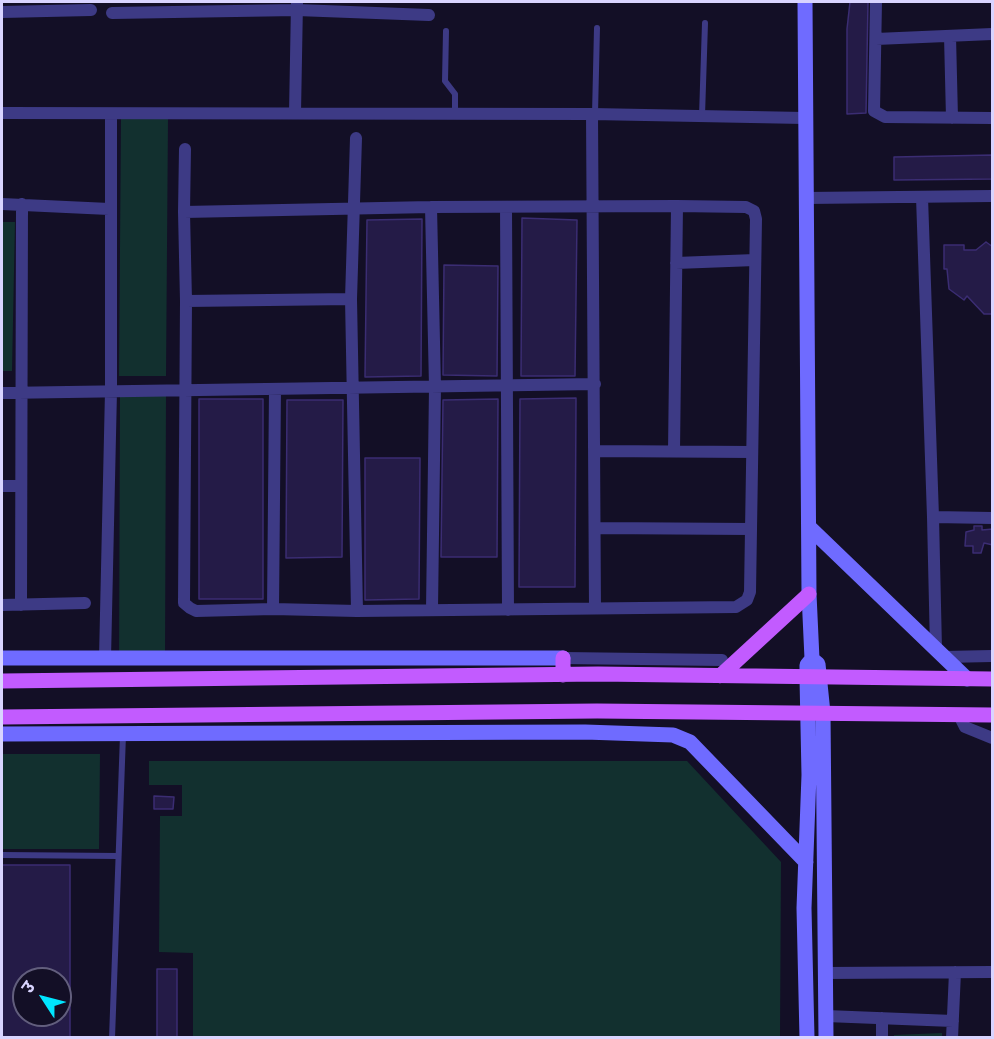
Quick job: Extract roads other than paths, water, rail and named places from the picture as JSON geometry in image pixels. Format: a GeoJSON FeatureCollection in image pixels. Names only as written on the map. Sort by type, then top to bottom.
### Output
{"type":"FeatureCollection","features":[{"type":"Feature","properties":{"kind":"main road"},"geometry":{"type":"LineString","coordinates":[[720,676],[809,594]]}},
{"type":"Feature","properties":{"kind":"main road"},"geometry":{"type":"LineString","coordinates":[[563,658],[563,675]]}},
{"type":"Feature","properties":{"kind":"main road"},"geometry":{"type":"LineString","coordinates":[[2,681],[563,675],[993,679]]}},
{"type":"Feature","properties":{"kind":"main road"},"geometry":{"type":"LineString","coordinates":[[2,717],[565,711],[993,715]]}},
{"type":"Feature","properties":{"kind":"street"},"geometry":{"type":"LineString","coordinates":[[805,2],[809,594],[812,659],[807,665],[813,678],[816,712],[826,1038]]}},
{"type":"Feature","properties":{"kind":"street"},"geometry":{"type":"LineString","coordinates":[[876,2],[874,111],[885,117],[993,118]]}},
{"type":"Feature","properties":{"kind":"street"},"geometry":{"type":"LineString","coordinates":[[295,113],[297,6]]}},
{"type":"Feature","properties":{"kind":"street"},"geometry":{"type":"LineString","coordinates":[[112,13],[297,6],[386,7],[429,15]]}},
{"type":"Feature","properties":{"kind":"street"},"geometry":{"type":"LineString","coordinates":[[2,12],[92,10]]}},
{"type":"Feature","properties":{"kind":"street"},"geometry":{"type":"LineString","coordinates":[[876,39],[993,34]]}},
{"type":"Feature","properties":{"kind":"street"},"geometry":{"type":"LineString","coordinates":[[950,36],[952,118]]}},
{"type":"Feature","properties":{"kind":"street"},"geometry":{"type":"LineString","coordinates":[[2,112],[593,114],[804,118]]}},
{"type":"Feature","properties":{"kind":"street"},"geometry":{"type":"LineString","coordinates":[[105,658],[111,392],[109,209],[111,114]]}},
{"type":"Feature","properties":{"kind":"street"},"geometry":{"type":"LineString","coordinates":[[593,114],[595,607]]}},
{"type":"Feature","properties":{"kind":"street"},"geometry":{"type":"LineString","coordinates":[[356,138],[351,299],[357,611]]}},
{"type":"Feature","properties":{"kind":"street"},"geometry":{"type":"LineString","coordinates":[[184,212],[431,207],[677,206],[746,207],[754,212],[750,592],[742,605],[736,607],[595,607],[508,610],[196,611],[184,603],[186,301],[184,212],[185,149]]}},
{"type":"Feature","properties":{"kind":"street"},"geometry":{"type":"LineString","coordinates":[[806,198],[993,196]]}},
{"type":"Feature","properties":{"kind":"street"},"geometry":{"type":"LineString","coordinates":[[922,197],[940,653]]}},
{"type":"Feature","properties":{"kind":"street"},"geometry":{"type":"LineString","coordinates":[[2,204],[109,209]]}},
{"type":"Feature","properties":{"kind":"street"},"geometry":{"type":"LineString","coordinates":[[21,605],[22,204]]}},
{"type":"Feature","properties":{"kind":"street"},"geometry":{"type":"LineString","coordinates":[[674,451],[677,206]]}},
{"type":"Feature","properties":{"kind":"street"},"geometry":{"type":"LineString","coordinates":[[431,207],[435,387],[432,609]]}},
{"type":"Feature","properties":{"kind":"street"},"geometry":{"type":"LineString","coordinates":[[506,207],[508,610]]}},
{"type":"Feature","properties":{"kind":"street"},"geometry":{"type":"LineString","coordinates":[[676,263],[755,260]]}},
{"type":"Feature","properties":{"kind":"street"},"geometry":{"type":"LineString","coordinates":[[186,301],[351,299]]}},
{"type":"Feature","properties":{"kind":"street"},"geometry":{"type":"LineString","coordinates":[[2,393],[595,384]]}},
{"type":"Feature","properties":{"kind":"street"},"geometry":{"type":"LineString","coordinates":[[273,609],[275,389]]}},
{"type":"Feature","properties":{"kind":"street"},"geometry":{"type":"LineString","coordinates":[[595,452],[752,452]]}},
{"type":"Feature","properties":{"kind":"street"},"geometry":{"type":"LineString","coordinates":[[2,486],[21,486]]}},
{"type":"Feature","properties":{"kind":"street"},"geometry":{"type":"LineString","coordinates":[[933,517],[993,518]]}},
{"type":"Feature","properties":{"kind":"street"},"geometry":{"type":"LineString","coordinates":[[809,527],[967,679]]}},
{"type":"Feature","properties":{"kind":"street"},"geometry":{"type":"LineString","coordinates":[[595,528],[751,529]]}},
{"type":"Feature","properties":{"kind":"street"},"geometry":{"type":"LineString","coordinates":[[2,605],[85,603]]}},
{"type":"Feature","properties":{"kind":"street"},"geometry":{"type":"LineString","coordinates":[[940,653],[993,656]]}},
{"type":"Feature","properties":{"kind":"street"},"geometry":{"type":"LineString","coordinates":[[2,658],[722,660]]}},
{"type":"Feature","properties":{"kind":"street"},"geometry":{"type":"LineString","coordinates":[[564,732],[565,711]]}},
{"type":"Feature","properties":{"kind":"street"},"geometry":{"type":"LineString","coordinates":[[807,1038],[806,862],[816,712]]}},
{"type":"Feature","properties":{"kind":"street"},"geometry":{"type":"LineString","coordinates":[[958,715],[965,727],[993,738]]}},
{"type":"Feature","properties":{"kind":"street"},"geometry":{"type":"LineString","coordinates":[[2,734],[660,733],[681,737],[690,742],[806,862]]}},
{"type":"Feature","properties":{"kind":"street"},"geometry":{"type":"LineString","coordinates":[[952,1038],[955,972]]}},
{"type":"Feature","properties":{"kind":"street"},"geometry":{"type":"LineString","coordinates":[[825,973],[993,972]]}},
{"type":"Feature","properties":{"kind":"street"},"geometry":{"type":"LineString","coordinates":[[826,1016],[953,1021]]}},
{"type":"Feature","properties":{"kind":"street"},"geometry":{"type":"LineString","coordinates":[[882,1018],[882,1038]]}},
{"type":"Feature","properties":{"kind":"lane"},"geometry":{"type":"LineString","coordinates":[[702,116],[705,23]]}},
{"type":"Feature","properties":{"kind":"lane"},"geometry":{"type":"LineString","coordinates":[[593,114],[597,28]]}},
{"type":"Feature","properties":{"kind":"lane"},"geometry":{"type":"LineString","coordinates":[[446,32],[445,81],[455,94],[455,114]]}},
{"type":"Feature","properties":{"kind":"lane"},"geometry":{"type":"LineString","coordinates":[[112,1038],[123,733]]}},
{"type":"Feature","properties":{"kind":"lane"},"geometry":{"type":"LineString","coordinates":[[2,855],[118,856]]}}]}
